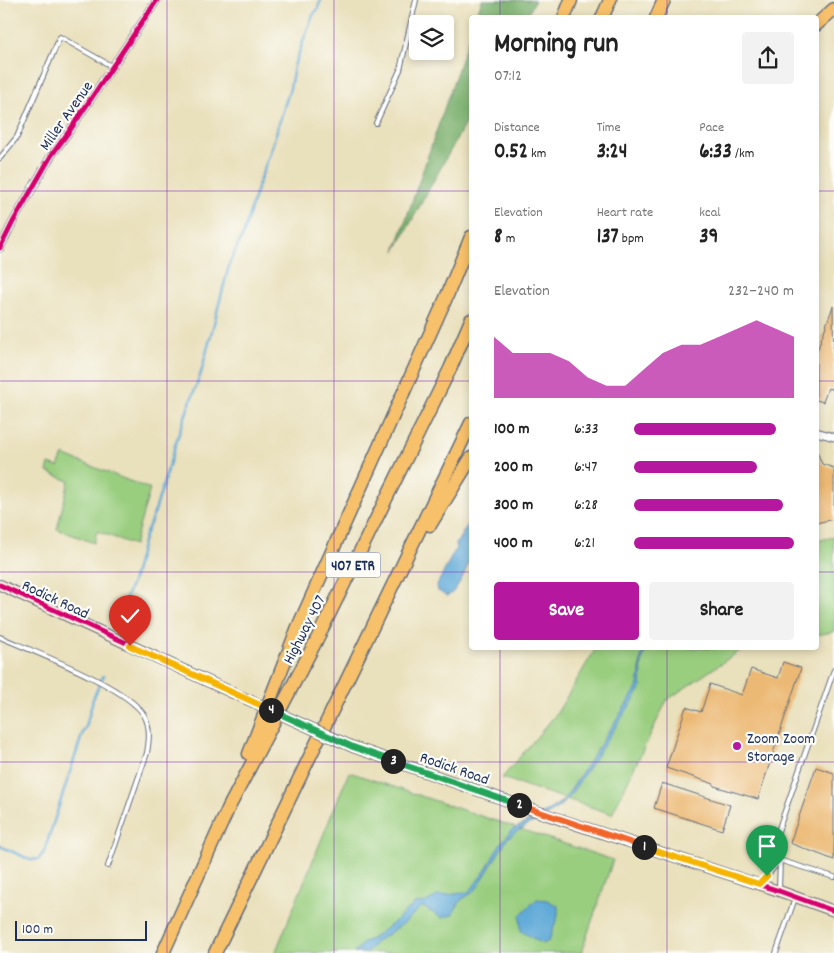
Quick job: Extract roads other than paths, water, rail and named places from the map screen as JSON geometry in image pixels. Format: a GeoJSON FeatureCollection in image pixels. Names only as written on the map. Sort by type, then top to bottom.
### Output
{"type":"FeatureCollection","features":[{"type":"Feature","properties":{"kind":"highway"},"geometry":{"type":"LineString","coordinates":[[560,15],[564,0]]}},
{"type":"Feature","properties":{"kind":"highway"},"geometry":{"type":"LineString","coordinates":[[565,15],[571,0]]}},
{"type":"Feature","properties":{"kind":"highway"},"geometry":{"type":"LineString","coordinates":[[603,15],[610,0]]}},
{"type":"Feature","properties":{"kind":"highway"},"geometry":{"type":"LineString","coordinates":[[657,15],[664,0]]}},
{"type":"Feature","properties":{"kind":"highway"},"geometry":{"type":"LineString","coordinates":[[819,22],[834,9]]}},
{"type":"Feature","properties":{"kind":"highway"},"geometry":{"type":"LineString","coordinates":[[229,807],[298,627],[446,298],[469,242]]}},
{"type":"Feature","properties":{"kind":"highway","name":"Highway 407"},"geometry":{"type":"LineString","coordinates":[[163,953],[229,807],[316,641],[450,369],[469,325]]}},
{"type":"Feature","properties":{"kind":"highway","name":"407 ETR"},"geometry":{"type":"LineString","coordinates":[[215,953],[469,427]]}},
{"type":"Feature","properties":{"kind":"highway"},"geometry":{"type":"LineString","coordinates":[[396,578],[469,461]]}},
{"type":"Feature","properties":{"kind":"main road","name":"Rodick Road"},"geometry":{"type":"LineString","coordinates":[[0,586],[353,747],[562,820],[833,910]]}},
{"type":"Feature","properties":{"kind":"street","name":"Miller Avenue"},"geometry":{"type":"LineString","coordinates":[[0,248],[51,156],[157,0]]}},
{"type":"Feature","properties":{"kind":"street"},"geometry":{"type":"LineString","coordinates":[[819,433],[834,437]]}},
{"type":"Feature","properties":{"kind":"lane"},"geometry":{"type":"LineString","coordinates":[[376,123],[400,70],[416,0]]}},
{"type":"Feature","properties":{"kind":"lane"},"geometry":{"type":"LineString","coordinates":[[0,158],[17,137],[60,37],[113,67]]}},
{"type":"Feature","properties":{"kind":"lane"},"geometry":{"type":"LineString","coordinates":[[0,637],[93,679],[124,696],[144,715],[148,727],[147,753],[108,866]]}},
{"type":"Feature","properties":{"kind":"lane"},"geometry":{"type":"LineString","coordinates":[[834,670],[769,856],[834,878]]}},
{"type":"Feature","properties":{"kind":"lane"},"geometry":{"type":"LineString","coordinates":[[759,884],[780,860]]}},
{"type":"Feature","properties":{"kind":"lane"},"geometry":{"type":"LineString","coordinates":[[779,891],[780,860]]}},
{"type":"Feature","properties":{"kind":"lane"},"geometry":{"type":"LineString","coordinates":[[776,953],[795,897]]}},
{"type":"Feature","properties":{"kind":"water"},"geometry":{"type":"Polygon","coordinates":[[[469,522],[469,561],[467,568],[458,585],[447,596],[438,591],[437,585],[456,548],[456,544],[469,522]]]}},
{"type":"Feature","properties":{"kind":"water"},"geometry":{"type":"Polygon","coordinates":[[[643,650],[647,650],[642,663],[641,689],[567,800],[555,810],[508,838],[478,887],[461,900],[452,915],[442,918],[421,907],[403,924],[376,942],[366,953],[354,953],[364,942],[393,923],[414,904],[426,902],[437,896],[470,891],[487,868],[500,844],[512,830],[564,800],[637,688],[643,650]]]}},
{"type":"Feature","properties":{"kind":"water"},"geometry":{"type":"Polygon","coordinates":[[[537,899],[547,900],[558,906],[558,916],[549,941],[543,944],[521,931],[520,915],[537,899]]]}},
{"type":"Feature","properties":{"kind":"waterway"},"geometry":{"type":"LineString","coordinates":[[121,610],[133,580],[144,538],[155,511],[179,433],[201,373],[230,262],[243,235],[269,156],[290,88],[294,66],[313,15],[321,0]]}},
{"type":"Feature","properties":{"kind":"waterway"},"geometry":{"type":"LineString","coordinates":[[0,846],[31,860],[39,859],[44,852],[86,727],[93,699],[103,676]]}},
{"type":"Feature","properties":{"kind":"place","name":"Zoom Zoom Storage"},"geometry":{"type":"Point","coordinates":[737,746]}}]}
